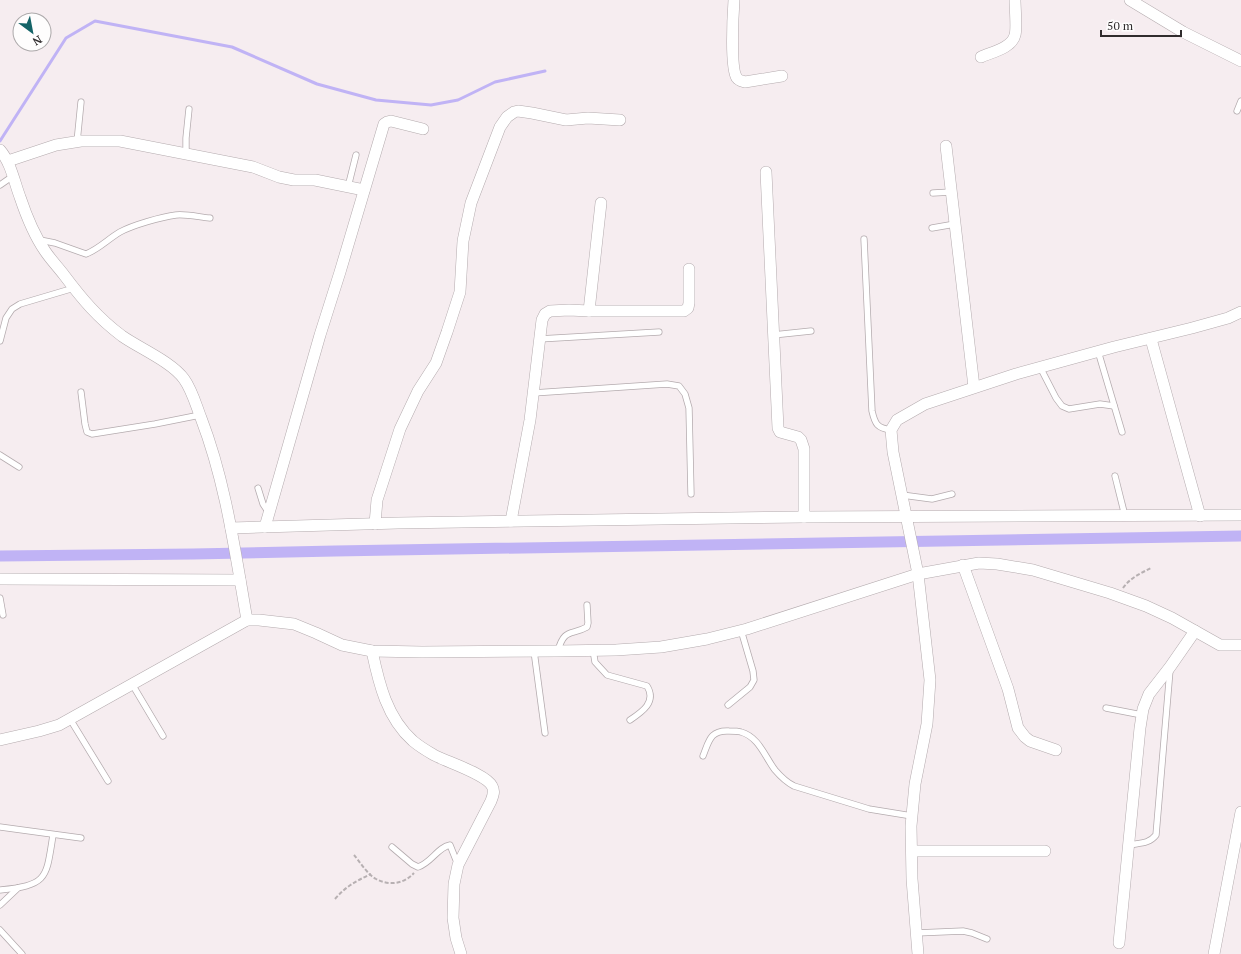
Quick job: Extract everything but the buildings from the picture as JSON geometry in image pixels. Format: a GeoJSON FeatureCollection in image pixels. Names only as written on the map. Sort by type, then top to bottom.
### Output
{"type":"FeatureCollection","features":[{"type":"Feature","properties":{"kind":"street"},"geometry":{"type":"LineString","coordinates":[[734,0],[733,62],[736,77],[740,81],[745,82],[782,76]]}},
{"type":"Feature","properties":{"kind":"street"},"geometry":{"type":"LineString","coordinates":[[981,57],[1004,48],[1011,42],[1015,35],[1015,0]]}},
{"type":"Feature","properties":{"kind":"street"},"geometry":{"type":"LineString","coordinates":[[1130,0],[1183,32],[1241,61]]}},
{"type":"Feature","properties":{"kind":"street"},"geometry":{"type":"LineString","coordinates":[[375,524],[377,500],[400,429],[418,391],[436,363],[448,332],[460,292],[463,241],[471,203],[500,128],[507,117],[518,111],[566,120],[588,118],[620,120]]}},
{"type":"Feature","properties":{"kind":"street"},"geometry":{"type":"LineString","coordinates":[[265,527],[320,335],[384,124],[391,121],[423,129]]}},
{"type":"Feature","properties":{"kind":"street"},"geometry":{"type":"LineString","coordinates":[[8,161],[56,145],[77,142],[120,141],[253,167],[279,177],[294,180],[315,180],[364,190]]}},
{"type":"Feature","properties":{"kind":"street"},"geometry":{"type":"LineString","coordinates":[[946,146],[974,388]]}},
{"type":"Feature","properties":{"kind":"street"},"geometry":{"type":"LineString","coordinates":[[1,151],[8,161],[26,213],[39,240],[45,251],[74,288],[100,318],[124,336],[170,366],[184,378],[208,436],[222,486],[234,541],[247,620]]}},
{"type":"Feature","properties":{"kind":"street"},"geometry":{"type":"LineString","coordinates":[[766,172],[778,428],[780,432],[798,437],[801,440],[804,449],[804,517]]}},
{"type":"Feature","properties":{"kind":"street"},"geometry":{"type":"LineString","coordinates":[[589,311],[601,203]]}},
{"type":"Feature","properties":{"kind":"street"},"geometry":{"type":"LineString","coordinates":[[511,521],[530,420],[539,339],[542,320],[545,314],[550,311],[570,310],[684,311],[688,308],[689,303],[689,270]]}},
{"type":"Feature","properties":{"kind":"street"},"geometry":{"type":"LineString","coordinates":[[918,954],[912,851],[912,816],[915,784],[927,724],[929,687],[918,574],[893,452],[891,430],[897,420],[925,404],[1040,367],[1228,318],[1241,312]]}},
{"type":"Feature","properties":{"kind":"street"},"geometry":{"type":"LineString","coordinates":[[1151,339],[1200,516]]}},
{"type":"Feature","properties":{"kind":"street"},"geometry":{"type":"LineString","coordinates":[[231,528],[511,521],[804,517],[1241,515]]}},
{"type":"Feature","properties":{"kind":"street"},"geometry":{"type":"LineString","coordinates":[[0,740],[59,725],[247,620],[294,624],[342,645],[372,651],[558,651],[661,647],[706,639],[741,630],[918,574],[978,563],[997,564],[1032,570],[1118,596],[1166,615],[1220,644],[1241,645]]}},
{"type":"Feature","properties":{"kind":"street"},"geometry":{"type":"LineString","coordinates":[[963,565],[1008,689],[1018,728],[1030,741],[1056,750]]}},
{"type":"Feature","properties":{"kind":"street"},"geometry":{"type":"LineString","coordinates":[[0,579],[239,575]]}},
{"type":"Feature","properties":{"kind":"street"},"geometry":{"type":"LineString","coordinates":[[1119,943],[1143,709],[1150,694],[1195,631]]}},
{"type":"Feature","properties":{"kind":"street"},"geometry":{"type":"LineString","coordinates":[[372,651],[379,684],[386,704],[404,731],[413,741],[434,755],[482,777],[492,786],[494,793],[491,801],[458,865],[454,884],[453,918],[456,938],[461,954]]}},
{"type":"Feature","properties":{"kind":"street"},"geometry":{"type":"LineString","coordinates":[[1214,954],[1241,812]]}},
{"type":"Feature","properties":{"kind":"street"},"geometry":{"type":"LineString","coordinates":[[912,851],[1046,851]]}},
{"type":"Feature","properties":{"kind":"lane"},"geometry":{"type":"LineString","coordinates":[[1237,111],[1241,100]]}},
{"type":"Feature","properties":{"kind":"lane"},"geometry":{"type":"LineString","coordinates":[[77,142],[81,102]]}},
{"type":"Feature","properties":{"kind":"lane"},"geometry":{"type":"LineString","coordinates":[[186,154],[189,110]]}},
{"type":"Feature","properties":{"kind":"lane"},"geometry":{"type":"LineString","coordinates":[[348,187],[356,155]]}},
{"type":"Feature","properties":{"kind":"lane"},"geometry":{"type":"LineString","coordinates":[[0,185],[13,176]]}},
{"type":"Feature","properties":{"kind":"lane"},"geometry":{"type":"LineString","coordinates":[[933,193],[951,192]]}},
{"type":"Feature","properties":{"kind":"lane"},"geometry":{"type":"LineString","coordinates":[[39,240],[55,243],[86,254],[129,228],[154,220],[176,215],[210,218]]}},
{"type":"Feature","properties":{"kind":"lane"},"geometry":{"type":"LineString","coordinates":[[932,228],[955,224]]}},
{"type":"Feature","properties":{"kind":"lane"},"geometry":{"type":"LineString","coordinates":[[864,239],[872,411],[874,420],[878,426],[883,429],[891,430]]}},
{"type":"Feature","properties":{"kind":"lane"},"geometry":{"type":"LineString","coordinates":[[0,341],[6,318],[12,310],[20,304],[74,288]]}},
{"type":"Feature","properties":{"kind":"lane"},"geometry":{"type":"LineString","coordinates":[[773,334],[811,330]]}},
{"type":"Feature","properties":{"kind":"lane"},"geometry":{"type":"LineString","coordinates":[[539,339],[659,332]]}},
{"type":"Feature","properties":{"kind":"lane"},"geometry":{"type":"LineString","coordinates":[[1098,351],[1122,432]]}},
{"type":"Feature","properties":{"kind":"lane"},"geometry":{"type":"LineString","coordinates":[[1040,367],[1056,398],[1062,406],[1069,409],[1100,404],[1114,406]]}},
{"type":"Feature","properties":{"kind":"lane"},"geometry":{"type":"LineString","coordinates":[[533,392],[667,384],[679,386],[685,394],[689,408],[691,494]]}},
{"type":"Feature","properties":{"kind":"lane"},"geometry":{"type":"LineString","coordinates":[[81,392],[87,432],[92,434],[200,415]]}},
{"type":"Feature","properties":{"kind":"lane"},"geometry":{"type":"LineString","coordinates":[[0,455],[19,467]]}},
{"type":"Feature","properties":{"kind":"lane"},"geometry":{"type":"LineString","coordinates":[[1115,476],[1125,516]]}},
{"type":"Feature","properties":{"kind":"lane"},"geometry":{"type":"LineString","coordinates":[[258,488],[263,504],[269,513]]}},
{"type":"Feature","properties":{"kind":"lane"},"geometry":{"type":"LineString","coordinates":[[902,495],[932,499],[952,494]]}},
{"type":"Feature","properties":{"kind":"lane"},"geometry":{"type":"LineString","coordinates":[[0,598],[3,615]]}},
{"type":"Feature","properties":{"kind":"lane"},"geometry":{"type":"LineString","coordinates":[[558,651],[561,641],[565,636],[587,627],[587,605]]}},
{"type":"Feature","properties":{"kind":"lane"},"geometry":{"type":"LineString","coordinates":[[728,706],[750,687],[754,680],[753,671],[741,630]]}},
{"type":"Feature","properties":{"kind":"lane"},"geometry":{"type":"LineString","coordinates":[[592,650],[595,662],[607,675],[647,686],[651,692],[650,700],[644,710],[630,720]]}},
{"type":"Feature","properties":{"kind":"lane"},"geometry":{"type":"LineString","coordinates":[[534,651],[545,733]]}},
{"type":"Feature","properties":{"kind":"lane"},"geometry":{"type":"LineString","coordinates":[[1129,845],[1146,842],[1156,835],[1170,667]]}},
{"type":"Feature","properties":{"kind":"lane"},"geometry":{"type":"LineString","coordinates":[[132,684],[163,736]]}},
{"type":"Feature","properties":{"kind":"lane"},"geometry":{"type":"LineString","coordinates":[[1106,708],[1142,715]]}},
{"type":"Feature","properties":{"kind":"lane"},"geometry":{"type":"LineString","coordinates":[[70,719],[108,782]]}},
{"type":"Feature","properties":{"kind":"lane"},"geometry":{"type":"LineString","coordinates":[[703,756],[710,738],[715,733],[725,731],[741,732],[753,738],[775,770],[785,781],[794,786],[869,809],[912,816]]}},
{"type":"Feature","properties":{"kind":"lane"},"geometry":{"type":"LineString","coordinates":[[0,827],[81,838]]}},
{"type":"Feature","properties":{"kind":"lane"},"geometry":{"type":"LineString","coordinates":[[0,890],[18,888],[33,884],[41,879],[48,868],[53,834]]}},
{"type":"Feature","properties":{"kind":"lane"},"geometry":{"type":"LineString","coordinates":[[392,847],[412,864],[418,867],[424,865],[441,850],[450,845],[458,865]]}},
{"type":"Feature","properties":{"kind":"lane"},"geometry":{"type":"LineString","coordinates":[[0,905],[18,888]]}},
{"type":"Feature","properties":{"kind":"lane"},"geometry":{"type":"LineString","coordinates":[[0,930],[22,954]]}},
{"type":"Feature","properties":{"kind":"lane"},"geometry":{"type":"LineString","coordinates":[[916,933],[963,931],[987,939]]}},
{"type":"Feature","properties":{"kind":"path"},"geometry":{"type":"LineString","coordinates":[[1118,596],[1126,583],[1151,568]]}},
{"type":"Feature","properties":{"kind":"path"},"geometry":{"type":"LineString","coordinates":[[354,855],[376,879],[391,884],[402,881],[410,876],[418,867]]}},
{"type":"Feature","properties":{"kind":"path"},"geometry":{"type":"LineString","coordinates":[[335,899],[346,887],[371,874]]}},
{"type":"Feature","properties":{"kind":"waterway"},"geometry":{"type":"LineString","coordinates":[[0,141],[66,38],[95,21],[232,47],[317,84],[376,100],[431,105],[458,100],[495,82],[545,71]]}},
{"type":"Feature","properties":{"kind":"waterway"},"geometry":{"type":"LineString","coordinates":[[0,556],[1241,536]]}}]}
